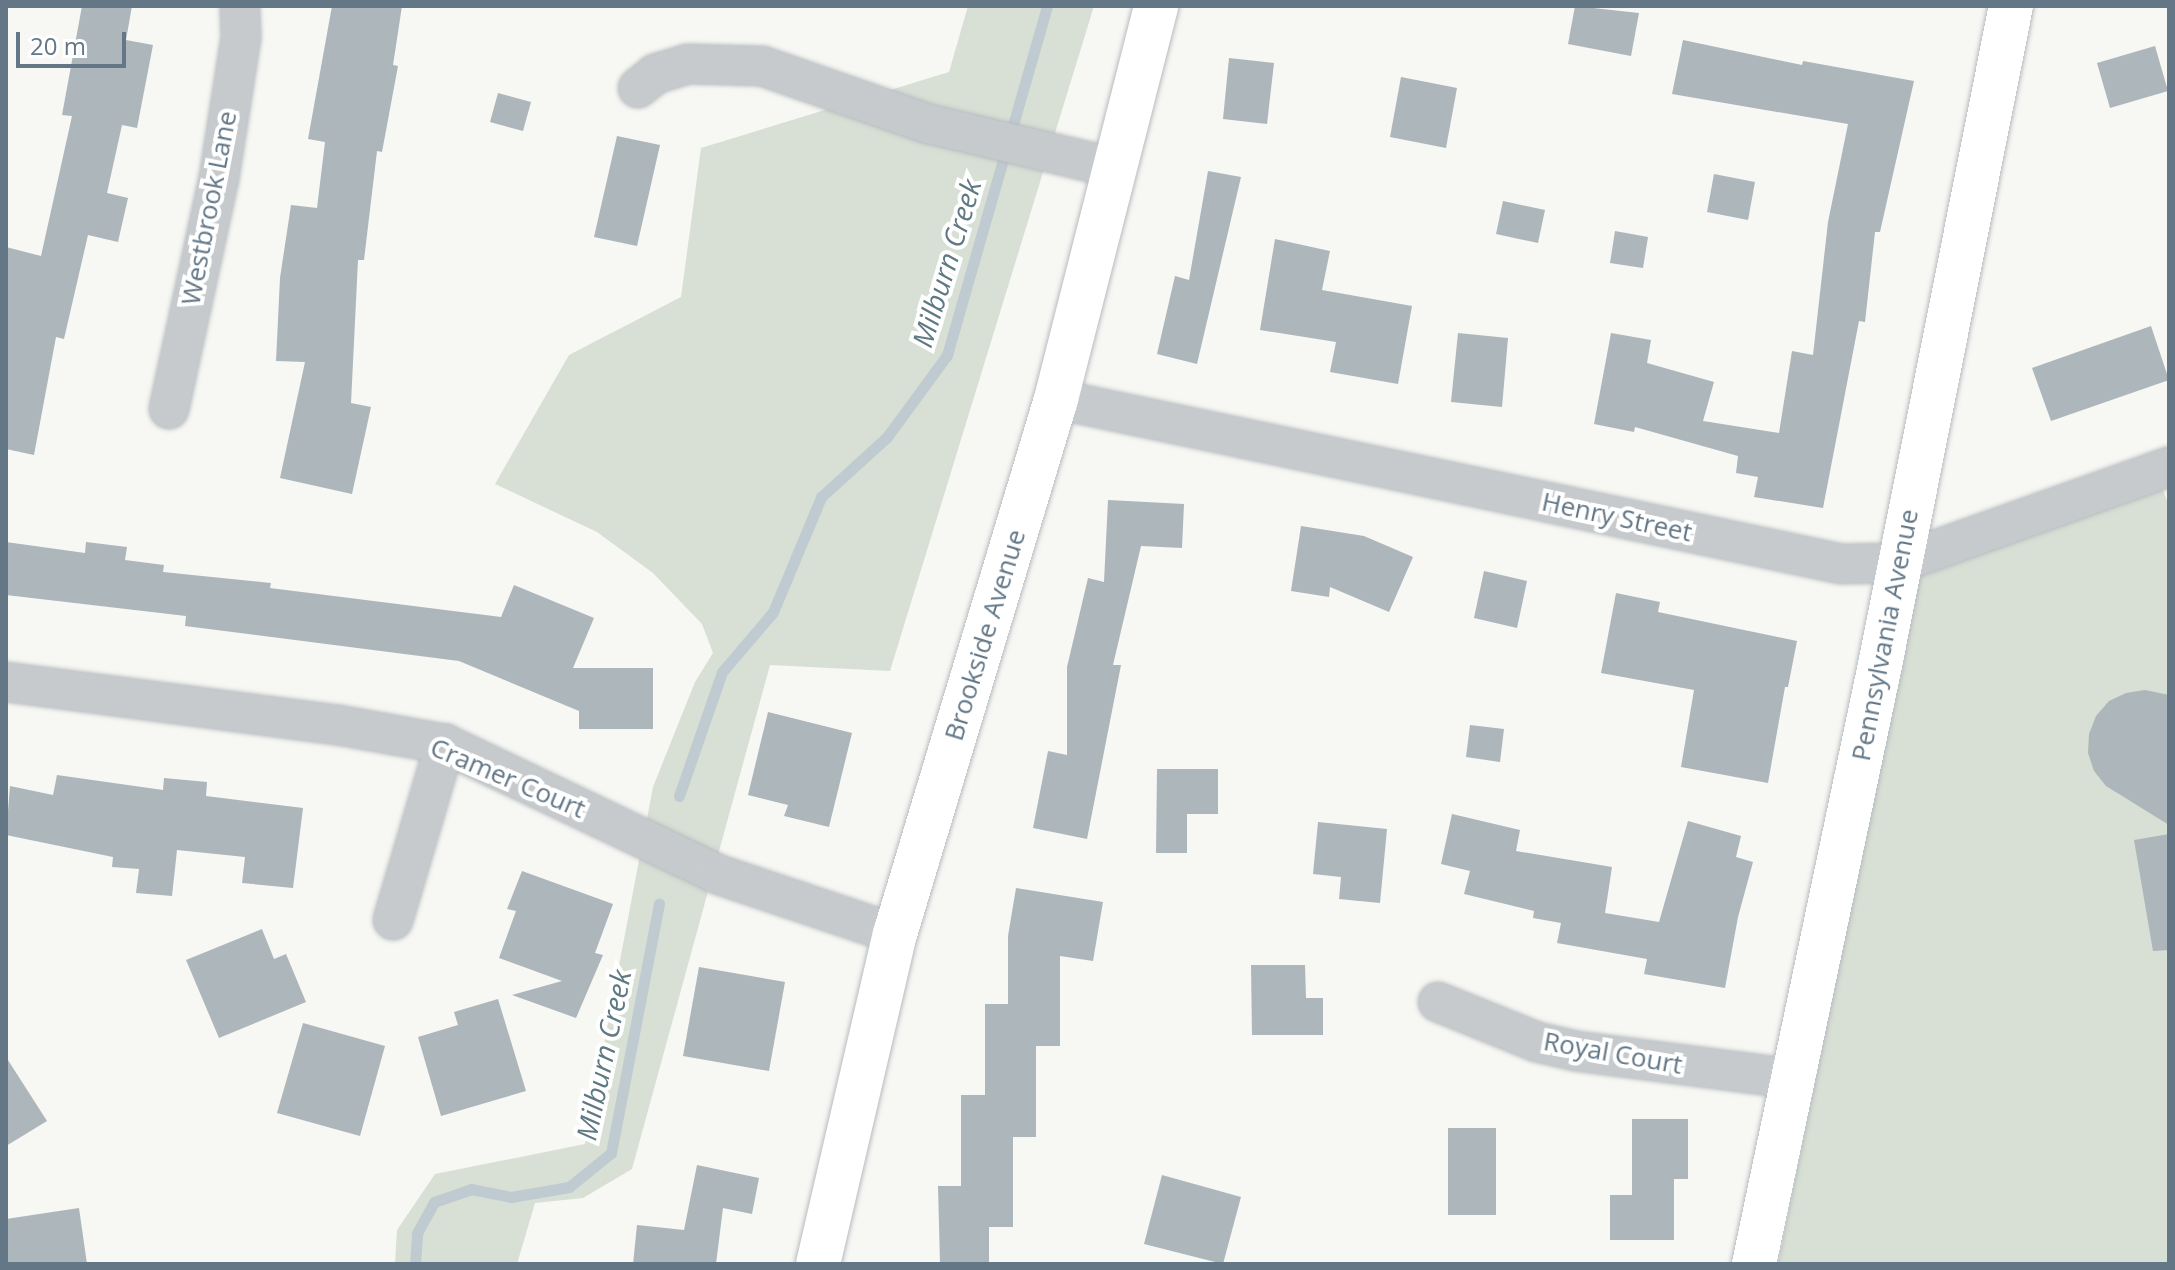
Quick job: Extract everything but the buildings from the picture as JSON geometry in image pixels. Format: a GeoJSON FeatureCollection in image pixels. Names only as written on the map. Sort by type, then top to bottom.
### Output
{"type":"FeatureCollection","features":[{"type":"Feature","properties":{"kind":"main road","name":"Brookside Avenue"},"geometry":{"type":"LineString","coordinates":[[818,1264],[895,934],[1056,399],[1156,6]]}},
{"type":"Feature","properties":{"kind":"main road","name":"Pennsylvania Avenue"},"geometry":{"type":"LineString","coordinates":[[1754,1264],[2011,6]]}},
{"type":"Feature","properties":{"kind":"street","name":"Westbrook Lane"},"geometry":{"type":"LineString","coordinates":[[169,409],[219,178],[241,37],[240,6]]}},
{"type":"Feature","properties":{"kind":"street"},"geometry":{"type":"LineString","coordinates":[[638,88],[655,74],[688,64],[762,66],[929,124],[1115,168]]}},
{"type":"Feature","properties":{"kind":"street","name":"Henry Street"},"geometry":{"type":"LineString","coordinates":[[1056,399],[1842,564],[1899,563],[2169,467]]}},
{"type":"Feature","properties":{"kind":"street","name":"Cramer Court"},"geometry":{"type":"LineString","coordinates":[[6,682],[338,725],[445,744],[717,874],[895,934]]}},
{"type":"Feature","properties":{"kind":"street"},"geometry":{"type":"LineString","coordinates":[[393,920],[445,744]]}},
{"type":"Feature","properties":{"kind":"street","name":"Royal Court"},"geometry":{"type":"LineString","coordinates":[[1438,1002],[1537,1042],[1576,1051],[1794,1079]]}},
{"type":"Feature","properties":{"kind":"shaded area"},"geometry":{"type":"Polygon","coordinates":[[[968,6],[1094,6],[890,671],[770,665],[632,1169],[583,1198],[535,1203],[517,1264],[395,1264],[397,1230],[435,1174],[585,1144],[653,787],[695,682],[713,653],[702,624],[653,573],[597,532],[495,484],[569,355],[681,297],[701,148],[949,72],[968,6]]]}},
{"type":"Feature","properties":{"kind":"shaded area"},"geometry":{"type":"Polygon","coordinates":[[[2162,487],[2169,506],[2169,1264],[1778,1264],[1917,580],[1926,565],[2162,487]]]}},
{"type":"Feature","properties":{"kind":"waterway","name":"Milburn Creek"},"geometry":{"type":"LineString","coordinates":[[679,796],[722,672],[773,612],[821,497],[887,437],[947,355],[1047,6]]}},
{"type":"Feature","properties":{"kind":"waterway","name":"Milburn Creek"},"geometry":{"type":"LineString","coordinates":[[415,1264],[417,1233],[434,1202],[471,1189],[511,1197],[569,1187],[611,1153],[659,904]]}}]}
